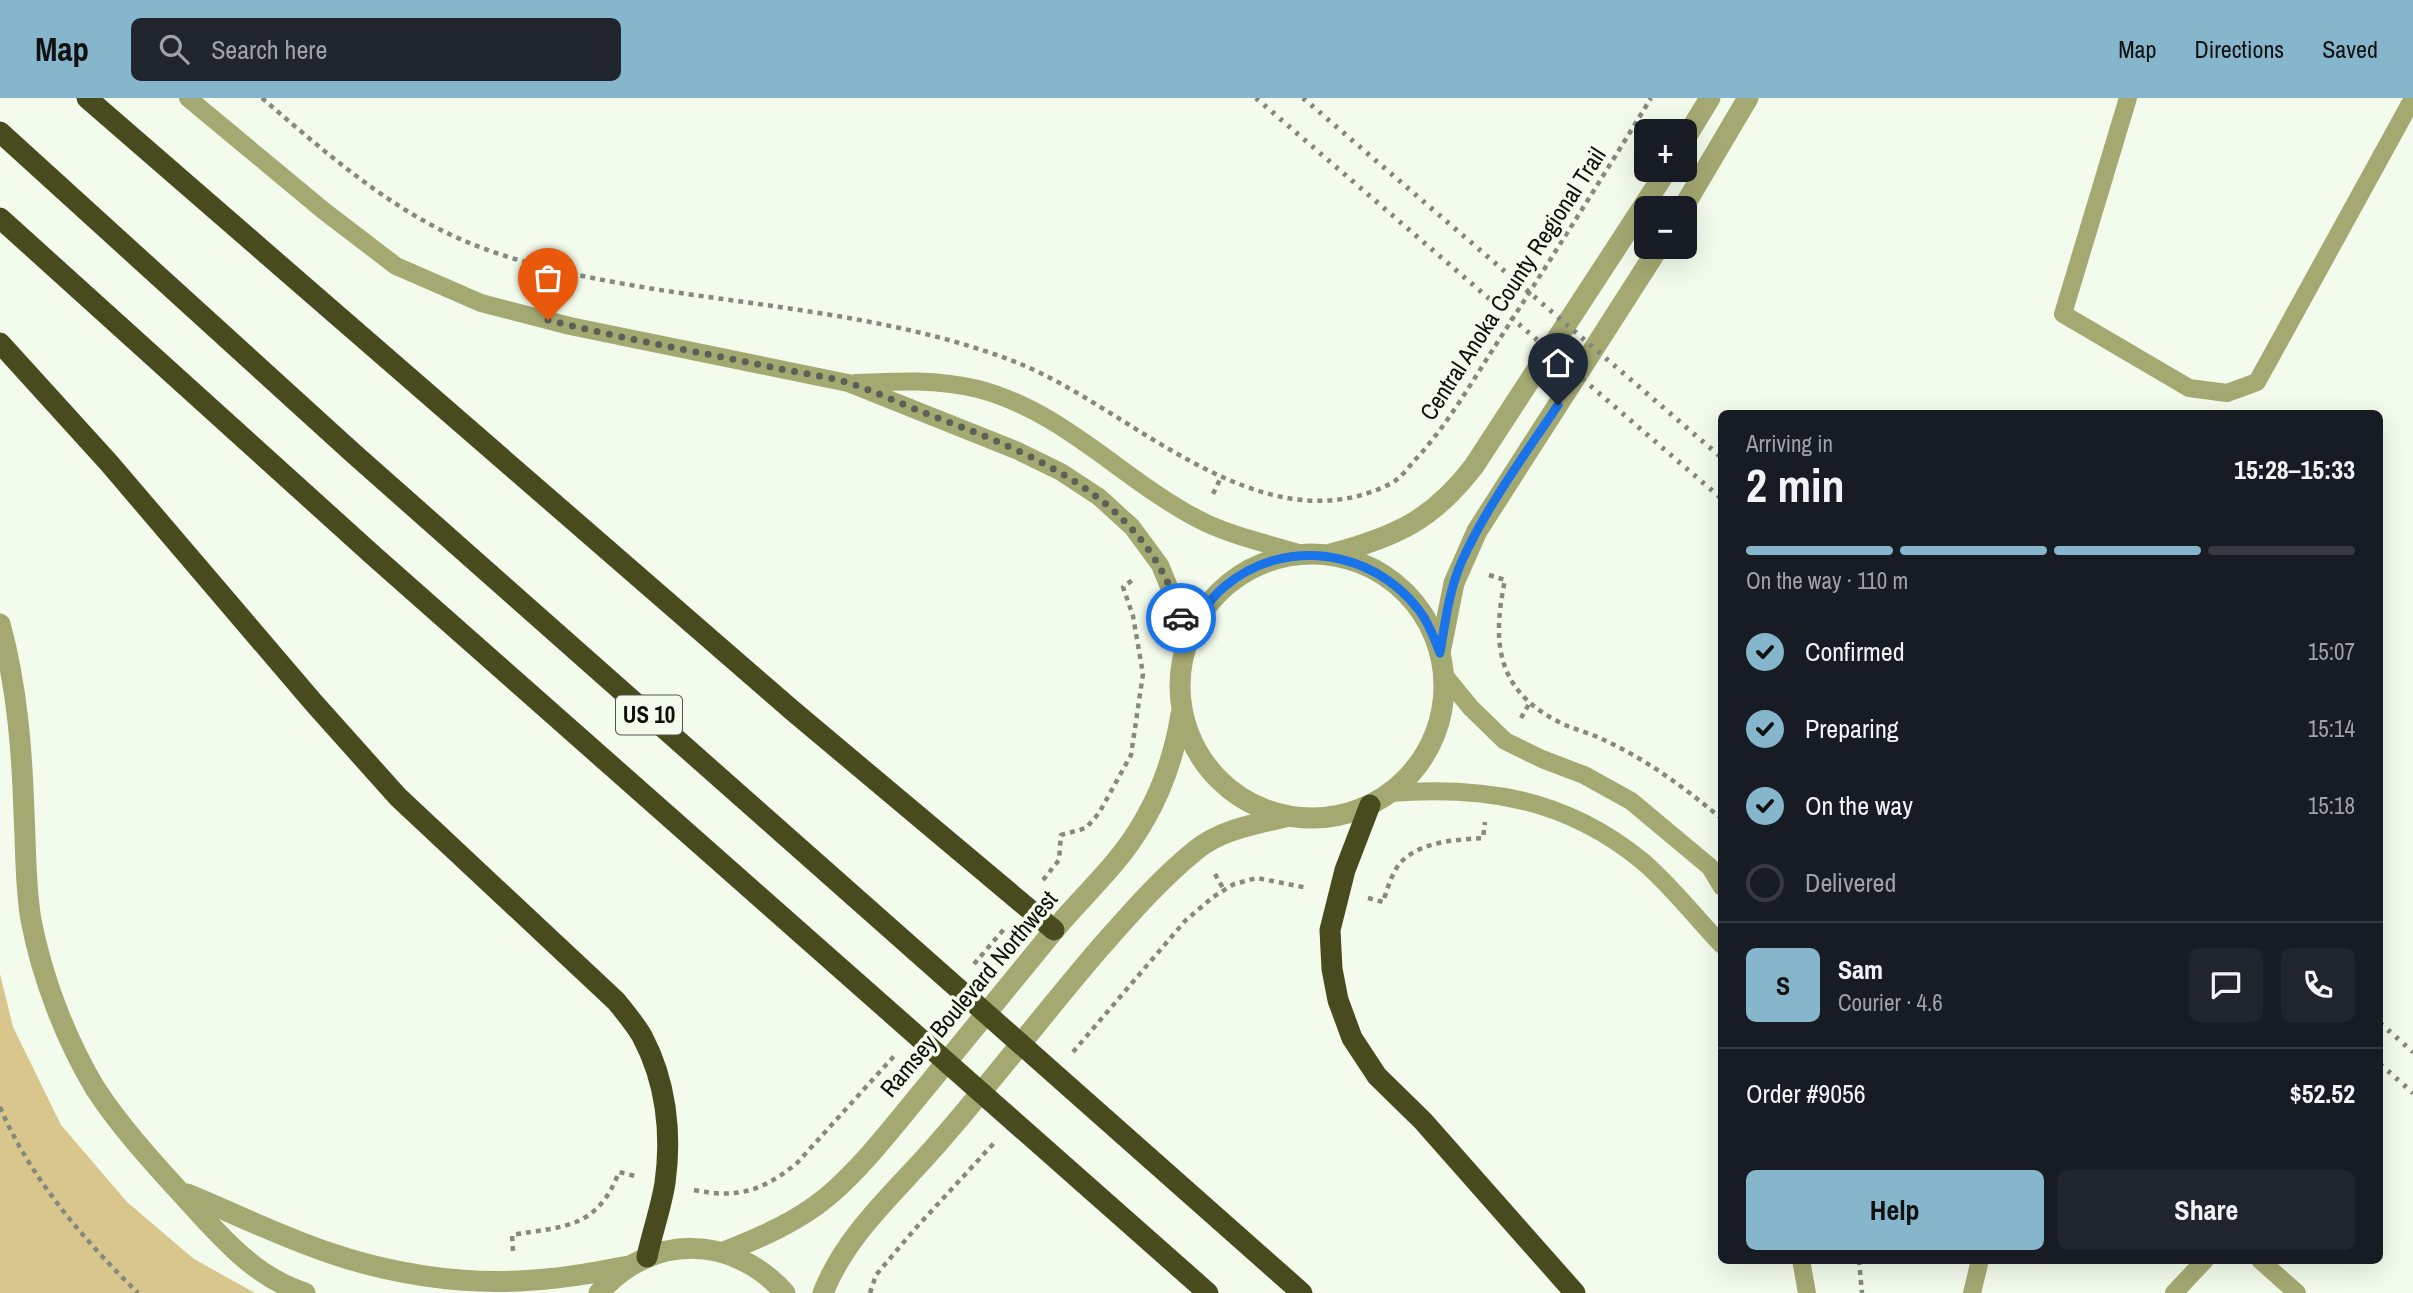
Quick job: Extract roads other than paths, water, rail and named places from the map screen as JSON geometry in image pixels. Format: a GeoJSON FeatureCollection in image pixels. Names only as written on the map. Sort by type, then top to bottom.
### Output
{"type":"FeatureCollection","features":[{"type":"Feature","properties":{"kind":"highway"},"geometry":{"type":"LineString","coordinates":[[87,98],[793,711],[1054,930]]}},
{"type":"Feature","properties":{"kind":"highway","name":"US 10"},"geometry":{"type":"LineString","coordinates":[[0,132],[353,453],[1303,1293]]}},
{"type":"Feature","properties":{"kind":"highway","name":"US 10"},"geometry":{"type":"LineString","coordinates":[[0,218],[375,557],[1208,1293]]}},
{"type":"Feature","properties":{"kind":"highway"},"geometry":{"type":"LineString","coordinates":[[0,343],[109,463],[313,702],[398,797],[616,1001],[640,1034],[659,1079],[665,1103],[667,1140],[665,1184],[638,1261]]}},
{"type":"Feature","properties":{"kind":"highway"},"geometry":{"type":"LineString","coordinates":[[1370,805],[1345,870],[1331,930],[1332,968],[1338,1000],[1352,1038],[1377,1076],[1423,1121],[1575,1293]]}},
{"type":"Feature","properties":{"kind":"street"},"geometry":{"type":"LineString","coordinates":[[1697,119],[1710,98]]}},
{"type":"Feature","properties":{"kind":"street"},"geometry":{"type":"LineString","coordinates":[[1690,196],[1748,98]]}},
{"type":"Feature","properties":{"kind":"street"},"geometry":{"type":"LineString","coordinates":[[1327,555],[1390,536],[1433,510],[1454,492],[1660,182]]}},
{"type":"Feature","properties":{"kind":"street"},"geometry":{"type":"LineString","coordinates":[[1440,653],[1448,606],[1461,564],[1488,513],[1651,259]]}},
{"type":"Feature","properties":{"kind":"street"},"geometry":{"type":"LineString","coordinates":[[823,1293],[860,1228],[939,1142],[1062,992],[1150,891],[1198,848],[1246,827],[1288,816],[1329,817],[1370,805],[1406,779],[1421,762],[1432,742],[1444,698],[1440,653],[1421,612],[1390,580],[1350,560],[1327,555],[1282,558],[1241,575],[1223,588],[1195,623],[1181,666],[1181,709],[1194,746],[1217,778],[1250,802],[1288,816]]}},
{"type":"Feature","properties":{"kind":"street"},"geometry":{"type":"LineString","coordinates":[[0,624],[13,678],[20,729],[31,918],[46,979],[70,1039],[95,1087],[134,1142],[178,1191],[238,1254],[285,1287],[305,1293]]}},
{"type":"Feature","properties":{"kind":"street","name":"Ramsey Boulevard Northwest"},"geometry":{"type":"LineString","coordinates":[[724,1252],[777,1228],[825,1199],[905,1112],[1054,930],[1122,853],[1144,821],[1166,775],[1176,746],[1181,709]]}},
{"type":"Feature","properties":{"kind":"street"},"geometry":{"type":"LineString","coordinates":[[178,1191],[330,1253],[404,1272],[465,1279],[517,1281],[578,1276],[685,1248],[704,1248],[724,1252],[759,1269],[785,1293]]}},
{"type":"Feature","properties":{"kind":"street"},"geometry":{"type":"LineString","coordinates":[[599,1293],[613,1278],[638,1261]]}},
{"type":"Feature","properties":{"kind":"lane"},"geometry":{"type":"LineString","coordinates":[[188,98],[324,211],[396,266],[408,272],[481,303],[558,323],[849,383],[1018,451],[1061,472],[1099,497],[1132,527],[1160,565],[1181,616],[1186,645]]}},
{"type":"Feature","properties":{"kind":"lane"},"geometry":{"type":"LineString","coordinates":[[2128,98],[2063,314],[2189,388],[2227,393],[2257,382],[2409,101]]}},
{"type":"Feature","properties":{"kind":"lane"},"geometry":{"type":"LineString","coordinates":[[849,383],[926,380],[979,390],[1033,411],[1076,436],[1159,497],[1200,521],[1305,555]]}},
{"type":"Feature","properties":{"kind":"lane"},"geometry":{"type":"LineString","coordinates":[[1444,676],[1471,708],[1505,741],[1584,775],[1630,801],[1710,867],[1718,880]]}},
{"type":"Feature","properties":{"kind":"lane"},"geometry":{"type":"LineString","coordinates":[[1389,793],[1453,791],[1488,794],[1522,799],[1570,815],[1643,861],[1718,941]]}},
{"type":"Feature","properties":{"kind":"lane"},"geometry":{"type":"LineString","coordinates":[[1802,1264],[1807,1293]]}},
{"type":"Feature","properties":{"kind":"lane"},"geometry":{"type":"LineString","coordinates":[[1972,1293],[1979,1264]]}},
{"type":"Feature","properties":{"kind":"lane"},"geometry":{"type":"LineString","coordinates":[[2174,1293],[2201,1264]]}},
{"type":"Feature","properties":{"kind":"lane"},"geometry":{"type":"LineString","coordinates":[[2264,1264],[2297,1293]]}},
{"type":"Feature","properties":{"kind":"railway"},"geometry":{"type":"LineString","coordinates":[[1256,98],[1718,496]]}},
{"type":"Feature","properties":{"kind":"railway"},"geometry":{"type":"LineString","coordinates":[[1303,98],[1718,455]]}},
{"type":"Feature","properties":{"kind":"railway"},"geometry":{"type":"LineString","coordinates":[[2383,1026],[2413,1052]]}},
{"type":"Feature","properties":{"kind":"railway"},"geometry":{"type":"LineString","coordinates":[[2383,1067],[2413,1093]]}}]}
